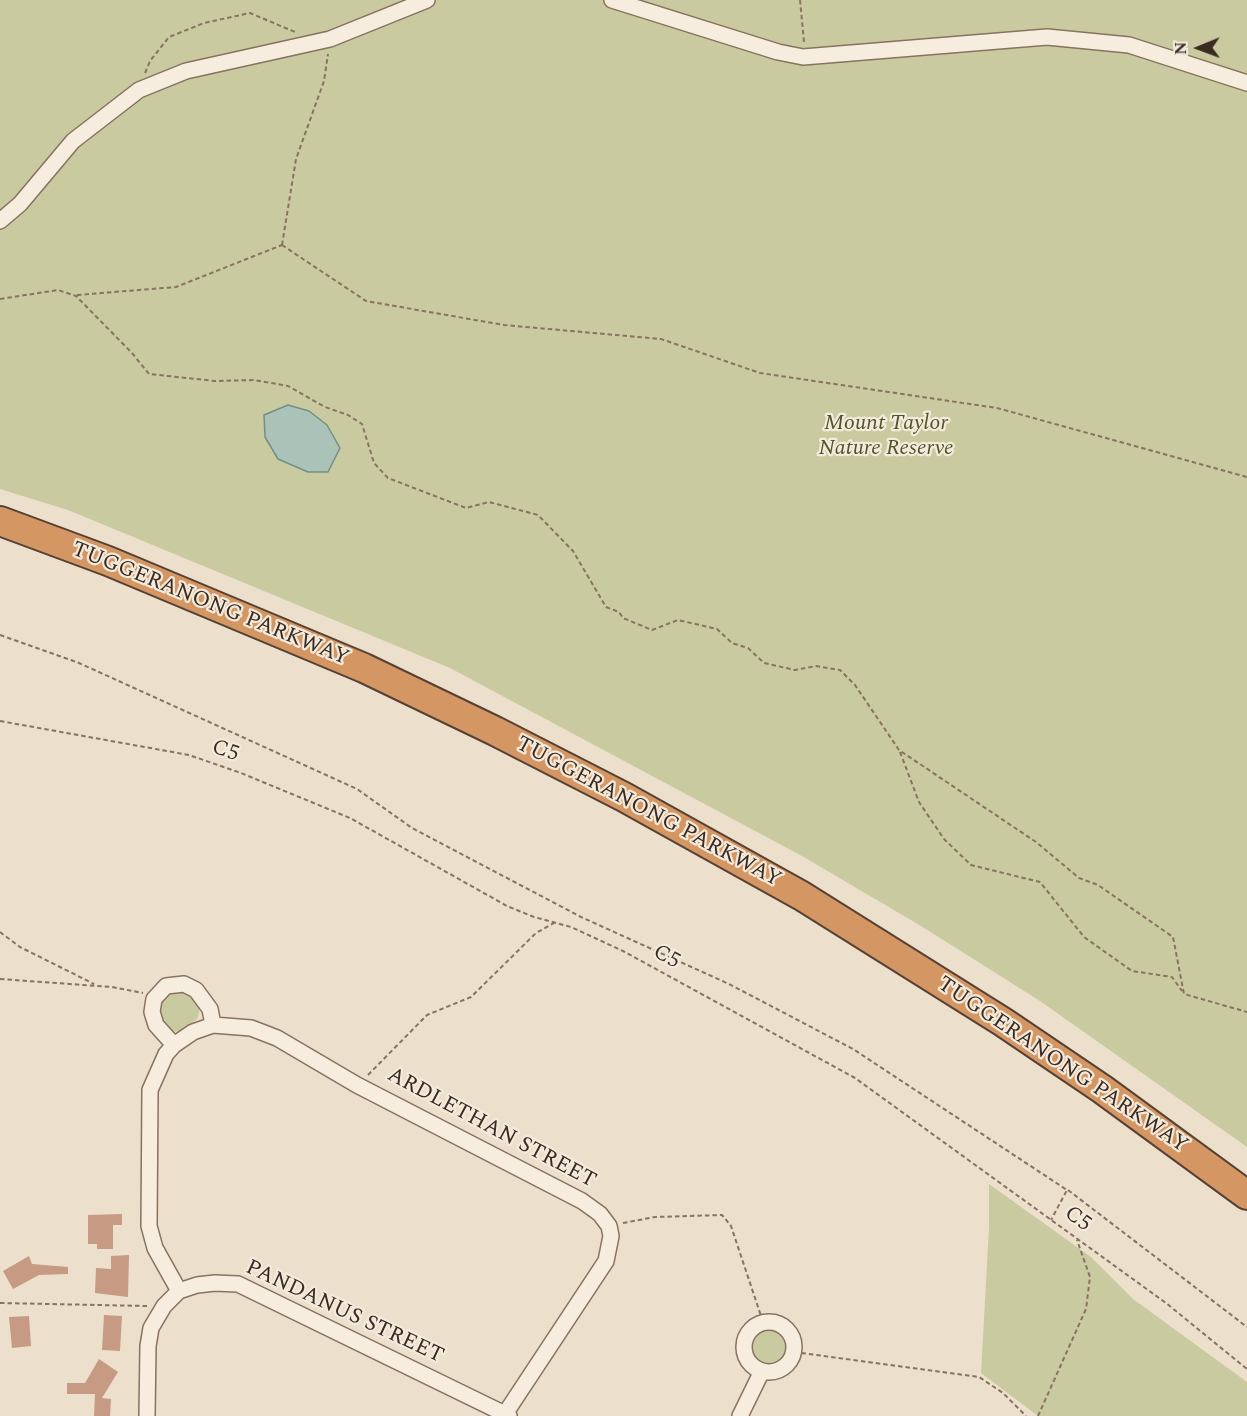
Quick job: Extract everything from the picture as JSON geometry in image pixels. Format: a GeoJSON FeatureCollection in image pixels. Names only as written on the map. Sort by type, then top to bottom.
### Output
{"type":"FeatureCollection","features":[{"type":"Feature","properties":{"kind":"highway","name":"TUGGERANONG PARKWAY"},"geometry":{"type":"LineString","coordinates":[[0,503],[136,554],[312,627],[502,715],[628,780],[825,890],[956,972],[1071,1047],[1247,1174]]}},
{"type":"Feature","properties":{"kind":"highway","name":"TUGGERANONG PARKWAY"},"geometry":{"type":"LineString","coordinates":[[0,521],[108,561],[364,668],[624,796],[802,896],[1003,1022],[1102,1089],[1247,1195]]}},
{"type":"Feature","properties":{"kind":"street"},"geometry":{"type":"LineString","coordinates":[[0,221],[20,204],[74,141],[139,90],[186,71],[324,41],[427,0]]}},
{"type":"Feature","properties":{"kind":"street"},"geometry":{"type":"LineString","coordinates":[[612,0],[778,52],[803,57],[1047,37],[1129,45],[1247,83]]}},
{"type":"Feature","properties":{"kind":"street"},"geometry":{"type":"LineString","coordinates":[[174,1045],[154,1021],[152,1007],[155,996],[170,984],[188,985],[203,997],[210,1009],[213,1025]]}},
{"type":"Feature","properties":{"kind":"street","name":"ARDLETHAN STREET"},"geometry":{"type":"LineString","coordinates":[[179,1291],[155,1248],[149,1226],[150,1090],[166,1054],[174,1045],[194,1032],[213,1025],[252,1028],[277,1038],[357,1085],[582,1201],[600,1214],[609,1226]]}},
{"type":"Feature","properties":{"kind":"street"},"geometry":{"type":"LineString","coordinates":[[507,1415],[606,1261],[611,1236],[609,1226]]}},
{"type":"Feature","properties":{"kind":"street","name":"PANDANUS STREET"},"geometry":{"type":"LineString","coordinates":[[179,1291],[197,1285],[238,1284],[507,1415]]}},
{"type":"Feature","properties":{"kind":"street"},"geometry":{"type":"LineString","coordinates":[[147,1416],[148,1346],[151,1328],[165,1306],[179,1291]]}},
{"type":"Feature","properties":{"kind":"street"},"geometry":{"type":"LineString","coordinates":[[763,1322],[774,1322],[786,1328],[793,1338],[794,1352],[791,1360],[781,1369],[762,1371],[749,1363],[744,1346],[750,1330],[763,1322]]}},
{"type":"Feature","properties":{"kind":"street"},"geometry":{"type":"LineString","coordinates":[[740,1416],[762,1371]]}},
{"type":"Feature","properties":{"kind":"path"},"geometry":{"type":"LineString","coordinates":[[800,0],[803,57]]}},
{"type":"Feature","properties":{"kind":"path"},"geometry":{"type":"LineString","coordinates":[[139,90],[150,61],[169,37],[204,23],[250,13],[324,41],[324,81],[296,159],[282,245]]}},
{"type":"Feature","properties":{"kind":"path"},"geometry":{"type":"LineString","coordinates":[[0,299],[58,290],[76,296],[176,287],[282,245]]}},
{"type":"Feature","properties":{"kind":"path"},"geometry":{"type":"LineString","coordinates":[[282,245],[366,301],[504,325],[661,339],[760,373],[997,408],[1247,477]]}},
{"type":"Feature","properties":{"kind":"path"},"geometry":{"type":"LineString","coordinates":[[76,296],[132,353],[149,374],[215,381],[254,380],[288,386],[362,424],[374,464],[388,478],[466,507],[489,502],[538,515],[573,551],[606,608],[619,612],[623,618],[652,630],[678,620],[717,629],[732,643],[748,648],[764,663],[795,670],[816,666],[840,670],[855,685],[899,750],[920,802],[944,839],[970,865],[1040,882],[1084,937],[1132,971],[1172,977],[1184,994],[1247,1012]]}},
{"type":"Feature","properties":{"kind":"path"},"geometry":{"type":"LineString","coordinates":[[0,635],[79,663],[357,789],[412,828],[570,912],[729,984],[854,1048],[1067,1190],[1247,1327]]}},
{"type":"Feature","properties":{"kind":"path","name":"C5"},"geometry":{"type":"LineString","coordinates":[[0,721],[189,755],[241,773],[350,818],[507,906],[571,927],[623,951],[855,1078],[1166,1303],[1247,1369]]}},
{"type":"Feature","properties":{"kind":"path"},"geometry":{"type":"LineString","coordinates":[[899,750],[1036,842],[1079,878],[1098,885],[1173,937],[1184,994]]}},
{"type":"Feature","properties":{"kind":"path"},"geometry":{"type":"LineString","coordinates":[[357,1085],[427,1015],[471,997],[536,933],[554,923]]}},
{"type":"Feature","properties":{"kind":"path"},"geometry":{"type":"LineString","coordinates":[[0,932],[20,947],[97,986]]}},
{"type":"Feature","properties":{"kind":"path"},"geometry":{"type":"LineString","coordinates":[[0,979],[97,986],[155,996]]}},
{"type":"Feature","properties":{"kind":"path"},"geometry":{"type":"LineString","coordinates":[[1051,1220],[1067,1190]]}},
{"type":"Feature","properties":{"kind":"path"},"geometry":{"type":"LineString","coordinates":[[609,1226],[655,1217],[722,1215],[731,1226],[763,1322]]}},
{"type":"Feature","properties":{"kind":"path"},"geometry":{"type":"LineString","coordinates":[[1038,1416],[1086,1310],[1090,1277],[1077,1239]]}},
{"type":"Feature","properties":{"kind":"path"},"geometry":{"type":"LineString","coordinates":[[0,1303],[143,1306]]}},
{"type":"Feature","properties":{"kind":"path"},"geometry":{"type":"LineString","coordinates":[[794,1352],[979,1377],[1003,1393],[1026,1416]]}},
{"type":"Feature","properties":{"kind":"green space","name":"Mount Taylor Nature Reserve"},"geometry":{"type":"Polygon","coordinates":[[[0,0],[1247,0],[1247,1147],[1040,1001],[921,926],[802,856],[450,668],[68,510],[0,489],[0,0]]]}},
{"type":"Feature","properties":{"kind":"green space"},"geometry":{"type":"Polygon","coordinates":[[[186,988],[200,1007],[198,1018],[183,1031],[171,1032],[161,1026],[158,996],[186,988]]]}},
{"type":"Feature","properties":{"kind":"green space"},"geometry":{"type":"Polygon","coordinates":[[[989,1184],[1091,1257],[1133,1299],[1247,1382],[1247,1416],[1038,1416],[981,1373],[989,1228],[989,1184]]]}},
{"type":"Feature","properties":{"kind":"green space"},"geometry":{"type":"Polygon","coordinates":[[[769,1326],[777,1327],[783,1332],[788,1338],[788,1354],[783,1360],[777,1365],[769,1366],[761,1365],[755,1360],[750,1354],[749,1346],[750,1338],[755,1332],[761,1327],[769,1326]]]}},
{"type":"Feature","properties":{"kind":"shaded area"},"geometry":{"type":"Polygon","coordinates":[[[288,405],[309,411],[327,425],[340,448],[328,472],[308,472],[278,459],[265,437],[264,415],[288,405]]]}},
{"type":"Feature","properties":{"kind":"building"},"geometry":{"type":"Polygon","coordinates":[[[122,1214],[122,1225],[113,1225],[113,1249],[97,1249],[97,1244],[88,1244],[88,1215],[122,1214]]]}},
{"type":"Feature","properties":{"kind":"building"},"geometry":{"type":"Polygon","coordinates":[[[129,1255],[128,1297],[95,1293],[96,1268],[111,1269],[111,1256],[129,1255]]]}},
{"type":"Feature","properties":{"kind":"building"},"geometry":{"type":"Polygon","coordinates":[[[29,1256],[32,1264],[68,1267],[68,1274],[39,1275],[13,1289],[3,1271],[29,1256]]]}},
{"type":"Feature","properties":{"kind":"building"},"geometry":{"type":"Polygon","coordinates":[[[104,1315],[122,1316],[120,1351],[102,1350],[104,1315]]]}},
{"type":"Feature","properties":{"kind":"building"},"geometry":{"type":"Polygon","coordinates":[[[29,1316],[31,1346],[12,1348],[9,1317],[29,1316]]]}},
{"type":"Feature","properties":{"kind":"building"},"geometry":{"type":"Polygon","coordinates":[[[99,1359],[118,1372],[102,1398],[111,1399],[110,1416],[94,1416],[95,1394],[67,1394],[67,1383],[85,1383],[99,1359]]]}}]}
